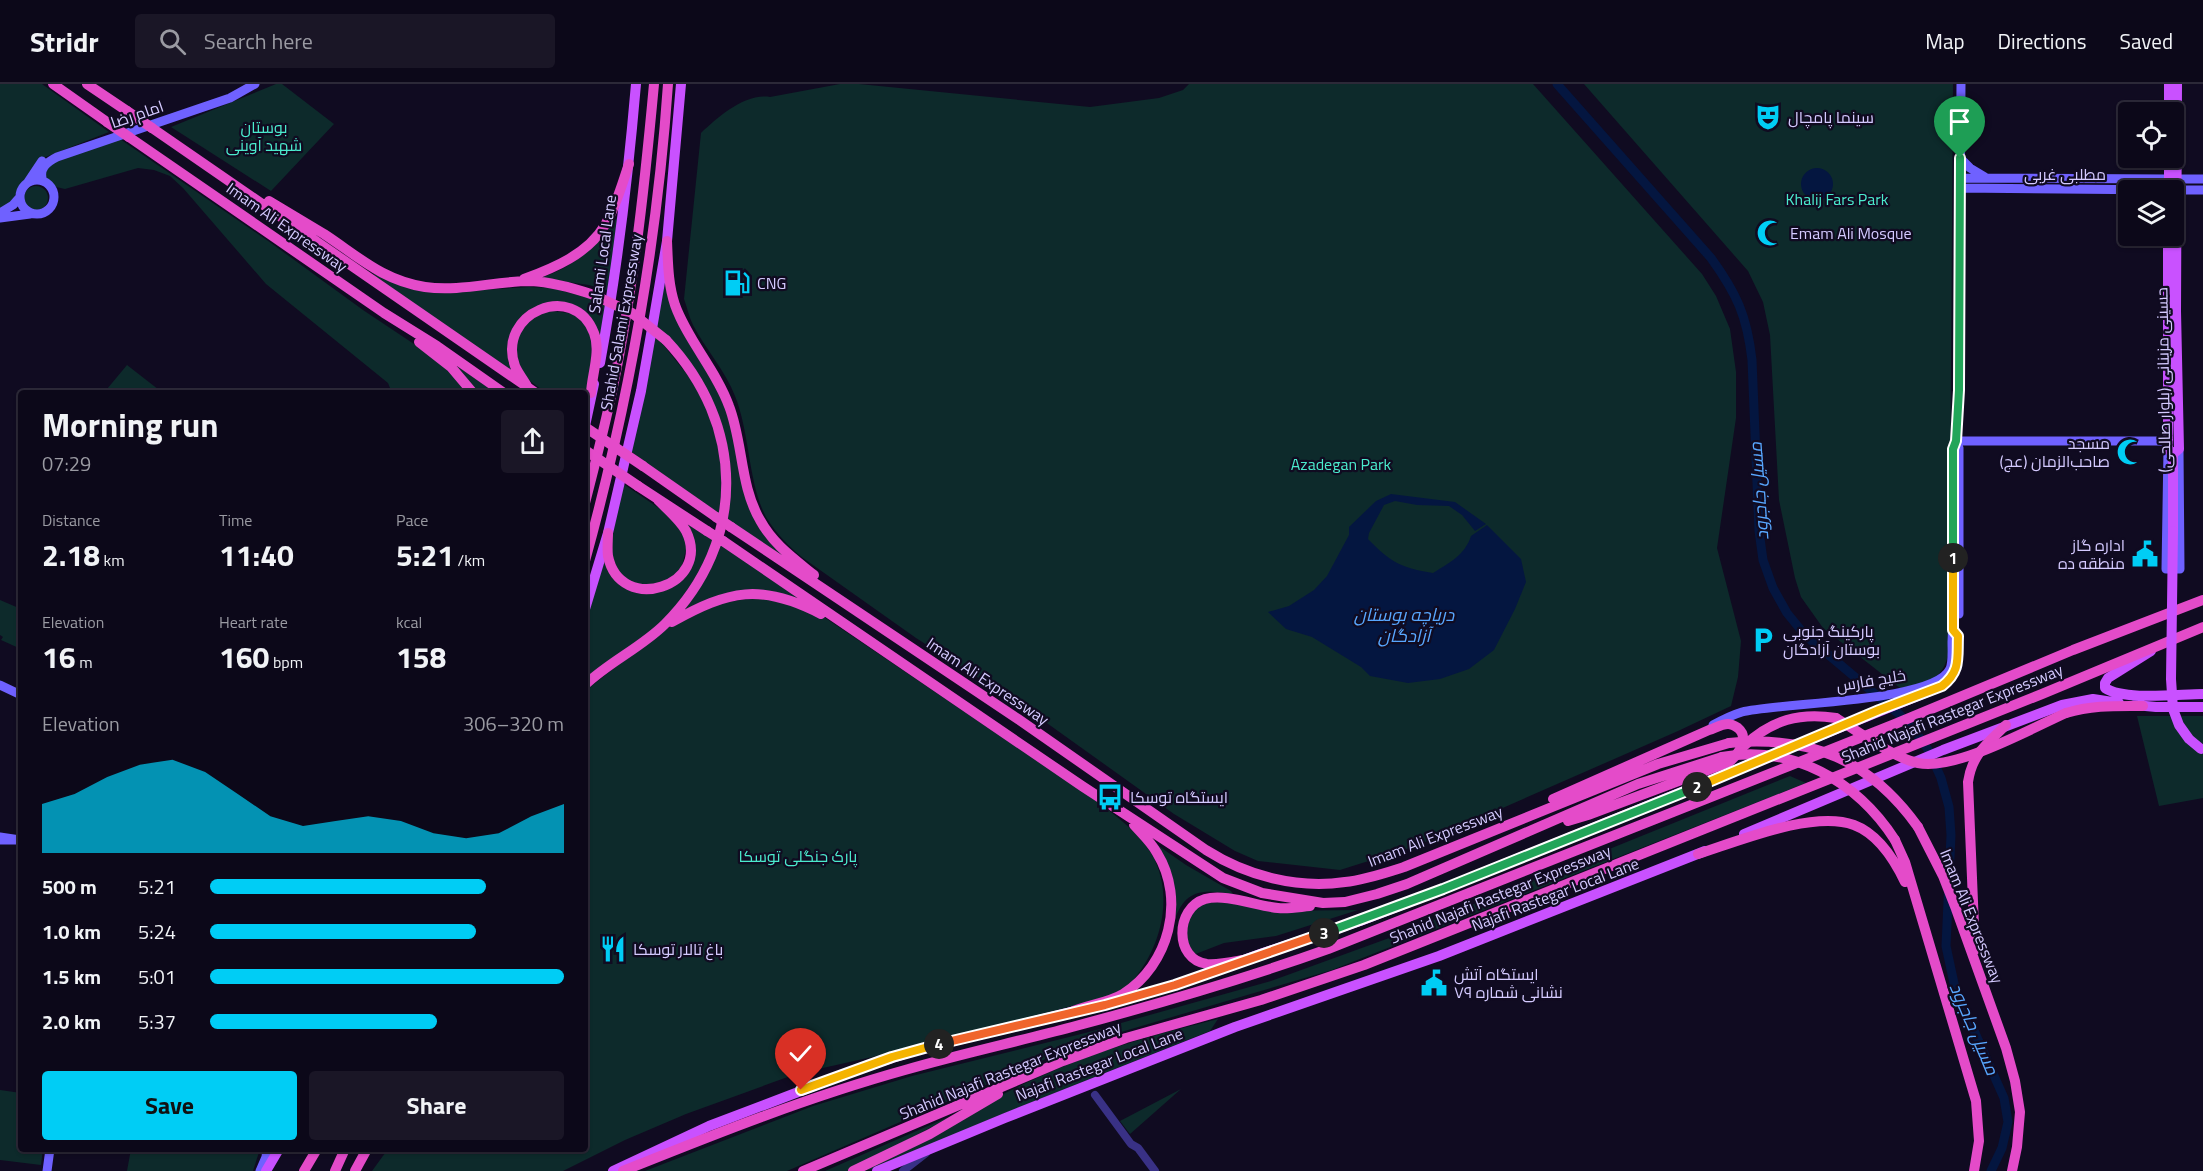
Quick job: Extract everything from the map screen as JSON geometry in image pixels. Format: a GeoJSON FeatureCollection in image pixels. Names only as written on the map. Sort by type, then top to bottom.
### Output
{"type":"FeatureCollection","features":[{"type":"Feature","properties":{"kind":"highway","name":"Imam Ali Expressway"},"geometry":{"type":"LineString","coordinates":[[53,84],[384,313],[437,346],[500,390]]}},
{"type":"Feature","properties":{"kind":"highway","name":"Imam Ali Expressway"},"geometry":{"type":"LineString","coordinates":[[87,84],[531,390]]}},
{"type":"Feature","properties":{"kind":"highway","name":"Shahid Salami Expressway"},"geometry":{"type":"LineString","coordinates":[[588,491],[608,410],[624,326],[645,178],[654,84]]}},
{"type":"Feature","properties":{"kind":"highway","name":"Shahid Salami Expressway"},"geometry":{"type":"LineString","coordinates":[[588,549],[623,408],[641,313],[660,171],[668,84]]}},
{"type":"Feature","properties":{"kind":"highway"},"geometry":{"type":"LineString","coordinates":[[517,282],[552,269],[578,254],[593,240],[605,226],[629,164]]}},
{"type":"Feature","properties":{"kind":"highway"},"geometry":{"type":"LineString","coordinates":[[241,189],[261,196],[380,273],[403,282],[445,288],[517,282],[560,284],[594,294],[632,313],[666,340],[691,370],[709,401],[724,450],[727,484],[723,514],[710,558],[692,591],[664,626]]}},
{"type":"Feature","properties":{"kind":"highway"},"geometry":{"type":"LineString","coordinates":[[667,241],[669,284],[674,303],[729,404],[738,434],[751,499],[758,518],[783,550],[858,612]]}},
{"type":"Feature","properties":{"kind":"highway"},"geometry":{"type":"LineString","coordinates":[[531,390],[516,367],[513,352],[515,335],[521,323],[530,314],[545,307],[561,306],[572,309],[583,316],[595,333],[597,347],[591,393]]}},
{"type":"Feature","properties":{"kind":"highway"},"geometry":{"type":"LineString","coordinates":[[384,313],[451,367],[470,390]]}},
{"type":"Feature","properties":{"kind":"highway","name":"Imam Ali Expressway"},"geometry":{"type":"LineString","coordinates":[[588,428],[730,527],[1017,718],[1197,844],[1222,860],[1250,873],[1310,884],[1346,882],[1404,867],[1658,764],[1729,743],[1755,741],[1783,743],[1832,755],[1853,764],[1880,783],[1902,805],[1918,827],[1943,876],[1956,909],[2006,1048],[2015,1081],[2020,1112],[2012,1171]]}},
{"type":"Feature","properties":{"kind":"highway","name":"Imam Ali Expressway"},"geometry":{"type":"LineString","coordinates":[[588,452],[1223,878],[1262,893],[1323,903],[1345,902],[1377,894],[1407,884],[1638,784],[1722,757],[1743,753],[1779,755],[1811,766],[1837,781],[1862,800],[1885,825],[1905,862],[1976,1101],[1979,1141],[1974,1171]]}},
{"type":"Feature","properties":{"kind":"highway"},"geometry":{"type":"LineString","coordinates":[[608,532],[608,555],[619,578],[642,589],[659,589],[669,585],[680,576],[687,565],[690,544],[684,528],[658,500]]}},
{"type":"Feature","properties":{"kind":"highway"},"geometry":{"type":"LineString","coordinates":[[588,682],[664,626],[703,604],[718,599],[752,594],[785,598],[848,627]]}},
{"type":"Feature","properties":{"kind":"highway","name":"Shahid Najafi Rastegar Expressway"},"geometry":{"type":"LineString","coordinates":[[623,1171],[747,1121],[839,1089],[1071,1027],[1278,967],[1328,949],[2203,600]]}},
{"type":"Feature","properties":{"kind":"highway","name":"Shahid Najafi Rastegar Expressway"},"geometry":{"type":"LineString","coordinates":[[803,1171],[1028,1076],[1126,1038],[1262,1000],[1364,964],[1917,744],[2203,627]]}},
{"type":"Feature","properties":{"kind":"highway"},"geometry":{"type":"LineString","coordinates":[[1533,830],[1588,815],[1729,762],[1755,735],[1785,719],[1820,716],[1836,718],[1903,758],[1917,763],[1930,764],[1956,760],[2066,713],[2084,708],[2143,706]]}},
{"type":"Feature","properties":{"kind":"highway"},"geometry":{"type":"LineString","coordinates":[[1444,849],[1494,824],[1728,724],[1735,725],[1741,731],[1743,738],[1739,750]]}},
{"type":"Feature","properties":{"kind":"highway"},"geometry":{"type":"LineString","coordinates":[[1976,962],[1968,783],[1970,770],[1978,753],[2006,725]]}},
{"type":"Feature","properties":{"kind":"highway"},"geometry":{"type":"LineString","coordinates":[[1071,1012],[1121,995],[1135,984],[1150,969],[1162,951],[1168,931],[1172,904],[1171,891],[1163,864],[1149,841],[1124,813]]}},
{"type":"Feature","properties":{"kind":"highway"},"geometry":{"type":"LineString","coordinates":[[1698,854],[1803,823],[1838,821],[1856,826],[1874,838],[1889,853],[1900,870],[1919,911]]}},
{"type":"Feature","properties":{"kind":"highway"},"geometry":{"type":"LineString","coordinates":[[1243,960],[1205,964],[1190,956],[1183,942],[1182,928],[1186,914],[1194,905],[1205,899],[1220,898],[1277,908],[1296,908],[1323,903]]}},
{"type":"Feature","properties":{"kind":"highway"},"geometry":{"type":"LineString","coordinates":[[853,1171],[930,1134],[1028,1076]]}},
{"type":"Feature","properties":{"kind":"highway"},"geometry":{"type":"LineString","coordinates":[[304,1171],[315,1152]]}},
{"type":"Feature","properties":{"kind":"highway"},"geometry":{"type":"LineString","coordinates":[[335,1171],[344,1152]]}},
{"type":"Feature","properties":{"kind":"highway"},"geometry":{"type":"LineString","coordinates":[[355,1171],[365,1152]]}},
{"type":"Feature","properties":{"kind":"main road","name":"امام رضا"},"geometry":{"type":"LineString","coordinates":[[28,183],[40,164],[53,154],[221,96],[242,84]]}},
{"type":"Feature","properties":{"kind":"main road","name":"امام رضا"},"geometry":{"type":"LineString","coordinates":[[44,181],[43,169],[49,161],[57,157],[217,102],[255,84]]}},
{"type":"Feature","properties":{"kind":"main road","name":"Salami Local Lane"},"geometry":{"type":"LineString","coordinates":[[588,410],[610,306],[629,164],[636,84]]}},
{"type":"Feature","properties":{"kind":"main road"},"geometry":{"type":"LineString","coordinates":[[588,599],[608,532],[641,391],[667,241],[681,84]]}},
{"type":"Feature","properties":{"kind":"main road","name":"خلیج فارس"},"geometry":{"type":"LineString","coordinates":[[1677,744],[1723,719],[1743,712],[1799,704],[1866,699],[1906,692],[1936,680],[1951,668],[1953,449],[1956,441],[1959,381],[1961,84]]}},
{"type":"Feature","properties":{"kind":"main road"},"geometry":{"type":"LineString","coordinates":[[2169,84],[2169,102]]}},
{"type":"Feature","properties":{"kind":"main road"},"geometry":{"type":"LineString","coordinates":[[2172,180],[2177,84]]}},
{"type":"Feature","properties":{"kind":"main road"},"geometry":{"type":"LineString","coordinates":[[1960,158],[1970,168],[1987,178]]}},
{"type":"Feature","properties":{"kind":"main road","name":"مطلبی غربی"},"geometry":{"type":"LineString","coordinates":[[1960,183],[1987,178],[2118,184]]}},
{"type":"Feature","properties":{"kind":"main road"},"geometry":{"type":"LineString","coordinates":[[2184,183],[2203,179]]}},
{"type":"Feature","properties":{"kind":"main road"},"geometry":{"type":"LineString","coordinates":[[0,215],[32,214],[45,212],[54,201],[53,191],[44,181],[35,180],[22,188],[20,197],[22,206],[32,214]]}},
{"type":"Feature","properties":{"kind":"main road","name":"مطلبی غربی"},"geometry":{"type":"LineString","coordinates":[[1960,183],[2118,185]]}},
{"type":"Feature","properties":{"kind":"main road"},"geometry":{"type":"LineString","coordinates":[[2184,188],[2203,190]]}},
{"type":"Feature","properties":{"kind":"main road"},"geometry":{"type":"LineString","coordinates":[[0,215],[20,197]]}},
{"type":"Feature","properties":{"kind":"main road","name":"حسینی مزینانی (بلوار صالحی)"},"geometry":{"type":"LineString","coordinates":[[2169,246],[2173,447],[2171,679],[2173,709],[2179,725],[2189,739],[2202,750]]}},
{"type":"Feature","properties":{"kind":"main road","name":"حسینی مزینانی (بلوار صالحی)"},"geometry":{"type":"LineString","coordinates":[[2173,447],[2180,569],[2166,569],[2177,352],[2174,246]]}},
{"type":"Feature","properties":{"kind":"main road"},"geometry":{"type":"LineString","coordinates":[[1956,441],[2173,447]]}},
{"type":"Feature","properties":{"kind":"main road","name":"خلیج فارس"},"geometry":{"type":"LineString","coordinates":[[1956,441],[1959,448],[1959,614]]}},
{"type":"Feature","properties":{"kind":"main road"},"geometry":{"type":"LineString","coordinates":[[612,1171],[709,1126],[861,1068],[916,1050],[1105,1005],[1175,985],[1359,921],[1743,768],[1879,710],[1942,686],[1952,678],[1957,668],[1958,636],[1953,630]]}},
{"type":"Feature","properties":{"kind":"main road"},"geometry":{"type":"LineString","coordinates":[[2160,645],[2133,664],[2113,674],[2105,683],[2105,688],[2112,693],[2136,696],[2203,694]]}},
{"type":"Feature","properties":{"kind":"main road"},"geometry":{"type":"LineString","coordinates":[[0,685],[18,694]]}},
{"type":"Feature","properties":{"kind":"main road"},"geometry":{"type":"LineString","coordinates":[[2169,694],[2170,707]]}},
{"type":"Feature","properties":{"kind":"main road","name":"Najafi Rastegar Local Lane"},"geometry":{"type":"LineString","coordinates":[[877,1171],[1036,1105],[1235,1027],[1439,956],[1698,854],[1943,750],[2062,705],[2093,699],[2143,706],[2203,707]]}},
{"type":"Feature","properties":{"kind":"main road"},"geometry":{"type":"LineString","coordinates":[[0,838],[18,840]]}},
{"type":"Feature","properties":{"kind":"main road"},"geometry":{"type":"LineString","coordinates":[[47,1171],[50,1152]]}},
{"type":"Feature","properties":{"kind":"main road"},"geometry":{"type":"LineString","coordinates":[[260,1171],[267,1152]]}},
{"type":"Feature","properties":{"kind":"main road"},"geometry":{"type":"LineString","coordinates":[[266,1171],[277,1152]]}},
{"type":"Feature","properties":{"kind":"street"},"geometry":{"type":"LineString","coordinates":[[1095,1095],[1131,1144],[1138,1148],[1155,1171]]}},
{"type":"Feature","properties":{"kind":"street"},"geometry":{"type":"LineString","coordinates":[[903,1171],[934,1147]]}},
{"type":"Feature","properties":{"kind":"green space"},"geometry":{"type":"Polygon","coordinates":[[[0,84],[42,84],[109,132],[43,158],[19,188],[12,202],[0,211],[0,84]]]}},
{"type":"Feature","properties":{"kind":"green space","name":"بوستان شهید آوینی"},"geometry":{"type":"Polygon","coordinates":[[[276,84],[282,84],[334,124],[271,191],[171,127],[276,84]]]}},
{"type":"Feature","properties":{"kind":"green space","name":"Azadegan Park"},"geometry":{"type":"Polygon","coordinates":[[[840,84],[1090,107],[1159,98],[1183,90],[1189,84],[1533,84],[1702,274],[1716,296],[1730,329],[1736,372],[1736,418],[1717,548],[1741,641],[1738,677],[1731,706],[1416,846],[1340,870],[1258,861],[1235,851],[1174,814],[1030,711],[916,638],[803,558],[770,523],[760,504],[752,474],[744,426],[735,396],[726,377],[693,325],[684,299],[701,133],[742,102],[840,84]]]}},
{"type":"Feature","properties":{"kind":"green space","name":"Khalij Fars Park"},"geometry":{"type":"Polygon","coordinates":[[[1584,84],[1953,84],[1949,651],[1943,669],[1932,679],[1900,688],[1823,628],[1801,597],[1779,500],[1770,335],[1763,302],[1748,271],[1584,84]]]}},
{"type":"Feature","properties":{"kind":"green space"},"geometry":{"type":"Polygon","coordinates":[[[120,139],[438,360],[466,390],[391,390],[388,383],[266,284],[170,176],[154,170],[138,168],[65,189],[56,187],[47,180],[45,170],[50,163],[120,139]]]}},
{"type":"Feature","properties":{"kind":"green space"},"geometry":{"type":"Polygon","coordinates":[[[36,186],[44,190],[48,198],[44,206],[36,210],[28,206],[24,198],[28,190],[36,186]]]}},
{"type":"Feature","properties":{"kind":"green space"},"geometry":{"type":"Polygon","coordinates":[[[619,215],[608,291],[589,285],[539,278],[564,268],[585,254],[619,215]]]}},
{"type":"Feature","properties":{"kind":"green space"},"geometry":{"type":"Polygon","coordinates":[[[375,273],[467,291],[551,288],[608,303],[595,373],[598,339],[564,304],[515,327],[519,378],[373,276],[375,273]]]}},
{"type":"Feature","properties":{"kind":"green space"},"geometry":{"type":"Polygon","coordinates":[[[666,277],[725,402],[750,506],[810,575],[725,518],[722,427],[655,326],[666,277]]]}},
{"type":"Feature","properties":{"kind":"green space"},"geometry":{"type":"Polygon","coordinates":[[[543,310],[577,314],[594,338],[587,390],[542,390],[525,377],[515,356],[518,331],[543,310]]]}},
{"type":"Feature","properties":{"kind":"green space"},"geometry":{"type":"Polygon","coordinates":[[[653,332],[701,392],[723,460],[720,515],[629,450],[653,332]]]}},
{"type":"Feature","properties":{"kind":"green space"},"geometry":{"type":"Polygon","coordinates":[[[435,350],[492,390],[473,390],[435,350]]]}},
{"type":"Feature","properties":{"kind":"green space"},"geometry":{"type":"Polygon","coordinates":[[[127,365],[159,390],[108,390],[127,365]]]}},
{"type":"Feature","properties":{"kind":"green space"},"geometry":{"type":"Polygon","coordinates":[[[622,483],[669,515],[688,541],[680,574],[649,588],[621,576],[610,552],[622,483]]]}},
{"type":"Feature","properties":{"kind":"green space"},"geometry":{"type":"Polygon","coordinates":[[[671,512],[714,540],[701,570],[667,618],[588,679],[588,606],[607,540],[615,575],[661,591],[693,556],[671,512]]]}},
{"type":"Feature","properties":{"kind":"green space"},"geometry":{"type":"Polygon","coordinates":[[[718,543],[812,605],[756,593],[678,614],[718,543]]]}},
{"type":"Feature","properties":{"kind":"green space","name":"پارک جنگلی توسکا"},"geometry":{"type":"Polygon","coordinates":[[[764,596],[821,615],[1101,804],[1146,845],[1159,871],[1163,890],[1163,909],[1154,946],[1145,963],[1121,993],[939,1042],[796,1074],[686,1114],[625,1140],[563,1171],[372,1171],[386,1152],[588,1152],[588,689],[658,634],[700,607],[764,596]]]}},
{"type":"Feature","properties":{"kind":"green space"},"geometry":{"type":"Polygon","coordinates":[[[0,600],[18,608],[18,648],[1,640],[3,637],[0,635],[0,600]]]}},
{"type":"Feature","properties":{"kind":"green space"},"geometry":{"type":"Polygon","coordinates":[[[2137,716],[2203,716],[2203,798],[2159,806],[2137,716]]]}},
{"type":"Feature","properties":{"kind":"green space"},"geometry":{"type":"Polygon","coordinates":[[[1790,776],[1806,783],[1332,970],[1094,1040],[1064,1051],[787,1171],[645,1171],[813,1106],[912,1076],[1089,1032],[1271,981],[1392,937],[1790,776]]]}},
{"type":"Feature","properties":{"kind":"green space"},"geometry":{"type":"Polygon","coordinates":[[[1153,842],[1233,894],[1204,892],[1196,894],[1184,903],[1174,922],[1153,842]]]}},
{"type":"Feature","properties":{"kind":"green space"},"geometry":{"type":"Polygon","coordinates":[[[1222,902],[1274,911],[1358,910],[1276,936],[1224,943],[1193,955],[1186,940],[1189,912],[1199,903],[1222,902]]]}},
{"type":"Feature","properties":{"kind":"green space"},"geometry":{"type":"Polygon","coordinates":[[[1218,1019],[1210,1031],[990,1119],[876,1169],[859,1171],[1036,1078],[1120,1046],[1218,1019]]]}},
{"type":"Feature","properties":{"kind":"green space"},"geometry":{"type":"Polygon","coordinates":[[[1181,1089],[1130,1134],[1120,1121],[1181,1089]]]}},
{"type":"Feature","properties":{"kind":"green space"},"geometry":{"type":"Polygon","coordinates":[[[0,1090],[18,1093],[18,1152],[43,1152],[41,1165],[0,1160],[0,1090]]]}},
{"type":"Feature","properties":{"kind":"green space"},"geometry":{"type":"Polygon","coordinates":[[[964,1110],[848,1171],[825,1171],[964,1110]]]}},
{"type":"Feature","properties":{"kind":"green space"},"geometry":{"type":"Polygon","coordinates":[[[130,1152],[259,1152],[253,1171],[127,1171],[130,1152]]]}},
{"type":"Feature","properties":{"kind":"water"},"geometry":{"type":"Polygon","coordinates":[[[1817,168],[1828,173],[1833,184],[1828,195],[1817,200],[1806,195],[1801,184],[1806,173],[1817,168]]]}},
{"type":"Feature","properties":{"kind":"water","name":"دریاچه بوستان آزادگان"},"geometry":{"type":"Polygon","coordinates":[[[1391,494],[1455,502],[1486,524],[1475,531],[1462,515],[1449,506],[1417,505],[1395,501],[1384,505],[1368,539],[1397,563],[1433,573],[1456,558],[1465,548],[1471,536],[1487,525],[1521,559],[1526,582],[1515,609],[1494,650],[1469,669],[1440,679],[1408,683],[1370,676],[1361,667],[1312,637],[1286,629],[1268,612],[1289,606],[1314,590],[1327,576],[1349,535],[1349,527],[1376,501],[1391,494]]]}},
{"type":"Feature","properties":{"kind":"waterway","name":"مسیل جاجرود"},"geometry":{"type":"LineString","coordinates":[[1557,84],[1711,258],[1734,294],[1744,318],[1752,360],[1759,531],[1763,560],[1773,588],[1787,613],[1805,635],[1900,715],[1917,734],[1929,751],[1941,778],[1949,807],[1951,835],[1946,946],[1955,988],[2004,1098],[2008,1122],[2002,1148],[1991,1171]]}},
{"type":"Feature","properties":{"kind":"place","name":"سینما پامچال"},"geometry":{"type":"Point","coordinates":[1768,117]}},
{"type":"Feature","properties":{"kind":"place","name":"Emam Ali Mosque"},"geometry":{"type":"Point","coordinates":[1770,233]}},
{"type":"Feature","properties":{"kind":"place","name":"CNG"},"geometry":{"type":"Point","coordinates":[737,283]}},
{"type":"Feature","properties":{"kind":"place","name":"مسجد صاحب‌الزمان (عج)"},"geometry":{"type":"Point","coordinates":[2130,452]}},
{"type":"Feature","properties":{"kind":"place","name":"اداره گاز منطقه ده"},"geometry":{"type":"Point","coordinates":[2145,554]}},
{"type":"Feature","properties":{"kind":"place","name":"پارکینگ جنوبی بوستان آزادگان"},"geometry":{"type":"Point","coordinates":[1763,640]}},
{"type":"Feature","properties":{"kind":"place","name":"ایستگاه توسکا"},"geometry":{"type":"Point","coordinates":[1110,797]}},
{"type":"Feature","properties":{"kind":"place","name":"باغ تالار توسکا"},"geometry":{"type":"Point","coordinates":[613,949]}},
{"type":"Feature","properties":{"kind":"place","name":"ایستگاه آتش نشانی شماره ۷۹"},"geometry":{"type":"Point","coordinates":[1434,983]}},
{"type":"Feature","properties":{"kind":"route"},"geometry":{"type":"LineString","coordinates":[[801,1090],[916,1050],[1105,1005],[1175,985],[1359,921],[1743,768],[1879,710],[1942,686],[1952,678],[1957,668],[1958,636],[1953,630],[1953,449],[1956,441],[1959,390],[1960,158]]}}]}
